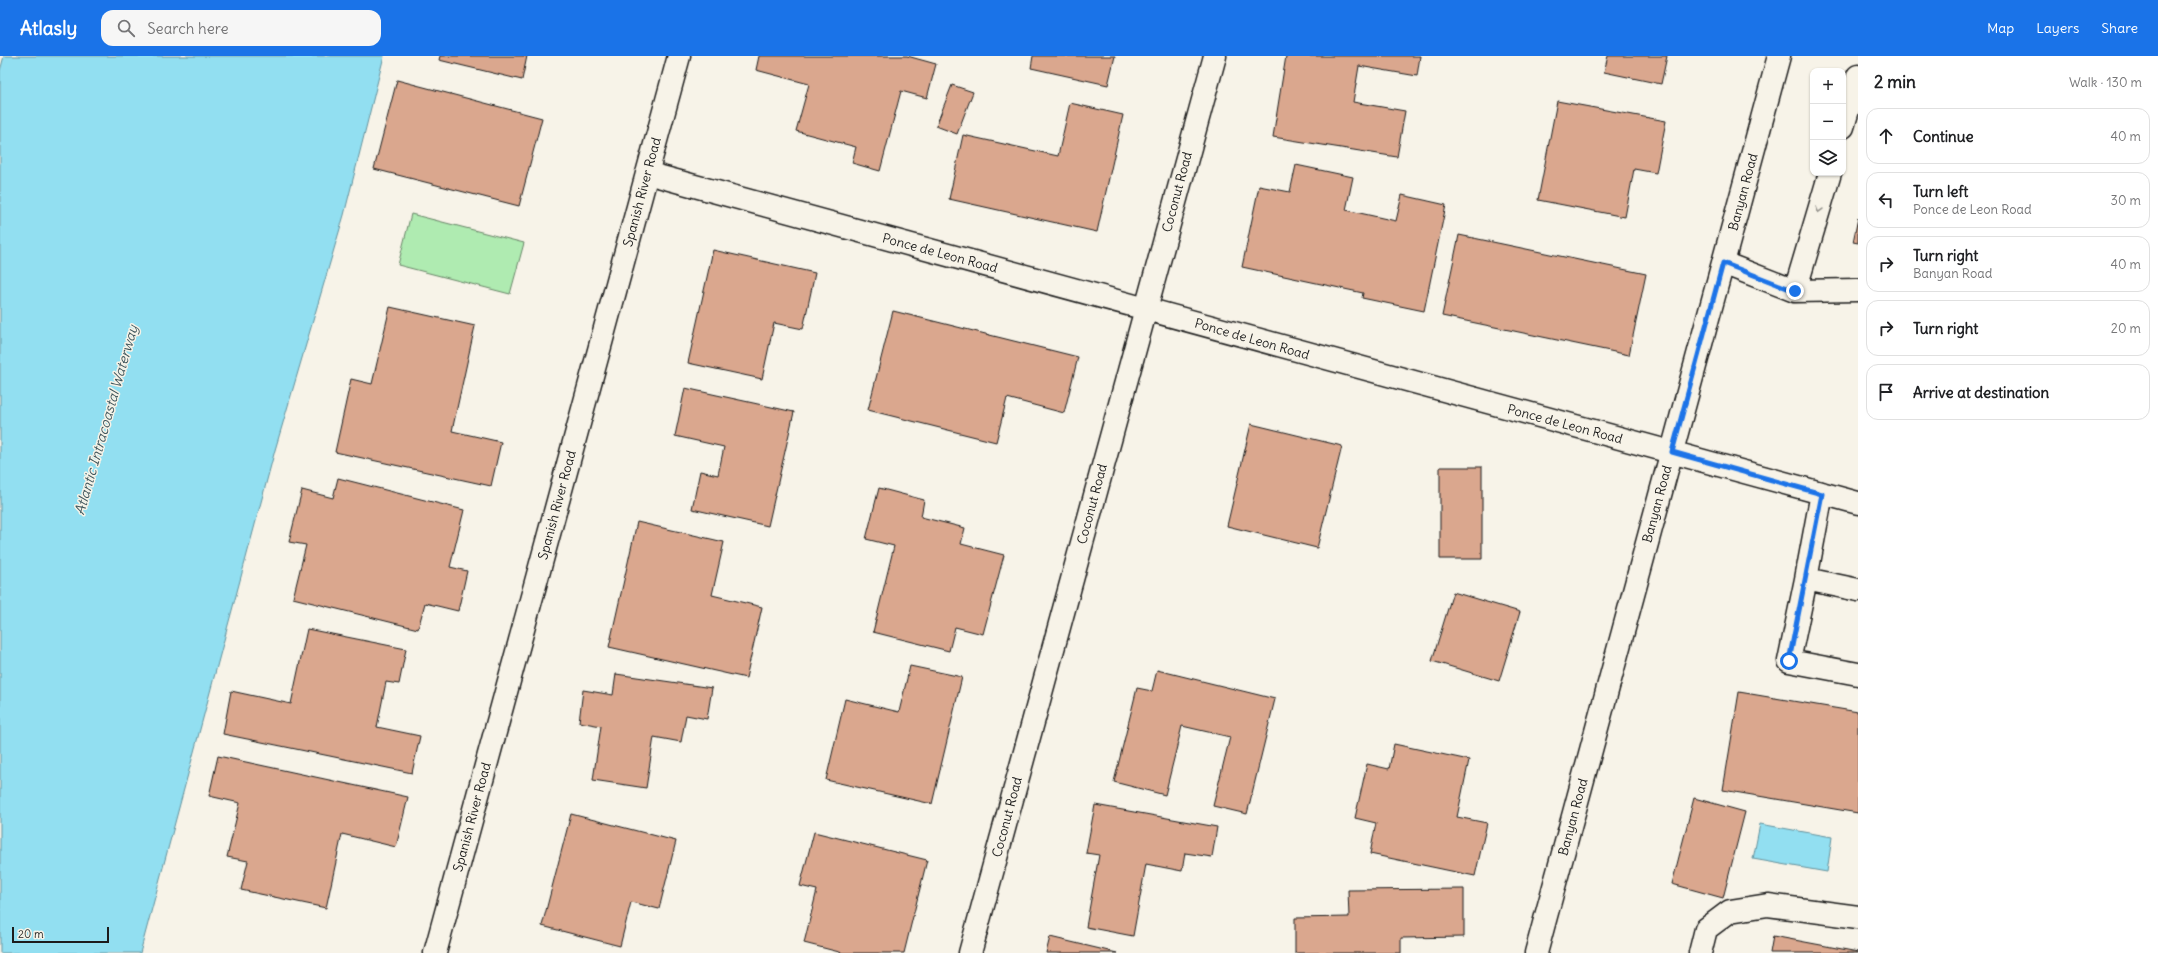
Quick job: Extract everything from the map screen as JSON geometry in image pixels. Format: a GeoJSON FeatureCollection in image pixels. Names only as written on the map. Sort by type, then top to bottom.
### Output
{"type":"FeatureCollection","features":[{"type":"Feature","properties":{"kind":"street","name":"Spanish River Road"},"geometry":{"type":"LineString","coordinates":[[435,953],[679,56]]}},
{"type":"Feature","properties":{"kind":"street","name":"Coconut Road"},"geometry":{"type":"LineString","coordinates":[[970,953],[1215,56]]}},
{"type":"Feature","properties":{"kind":"street","name":"Banyan Road"},"geometry":{"type":"LineString","coordinates":[[1536,953],[1779,56]]}},
{"type":"Feature","properties":{"kind":"street"},"geometry":{"type":"LineString","coordinates":[[1846,117],[1858,76]]}},
{"type":"Feature","properties":{"kind":"street","name":"Ponce de Leon Road"},"geometry":{"type":"LineString","coordinates":[[647,174],[1858,503]]}},
{"type":"Feature","properties":{"kind":"street"},"geometry":{"type":"LineString","coordinates":[[1795,291],[1829,176]]}},
{"type":"Feature","properties":{"kind":"street"},"geometry":{"type":"LineString","coordinates":[[1723,263],[1795,291],[1858,290]]}},
{"type":"Feature","properties":{"kind":"street"},"geometry":{"type":"LineString","coordinates":[[1822,494],[1789,661],[1858,674]]}},
{"type":"Feature","properties":{"kind":"street"},"geometry":{"type":"LineString","coordinates":[[1806,579],[1858,590]]}},
{"type":"Feature","properties":{"kind":"street"},"geometry":{"type":"LineString","coordinates":[[1700,953],[1706,929],[1730,910],[1768,905],[1858,917]]}},
{"type":"Feature","properties":{"kind":"green space"},"geometry":{"type":"Polygon","coordinates":[[[411,214],[524,243],[510,294],[398,265],[411,214]]]}},
{"type":"Feature","properties":{"kind":"water","name":"Atlantic Intracoastal Waterway"},"geometry":{"type":"Polygon","coordinates":[[[4,56],[384,56],[344,215],[275,450],[140,953],[0,953],[0,71],[4,56]]]}},
{"type":"Feature","properties":{"kind":"water"},"geometry":{"type":"Polygon","coordinates":[[[1760,824],[1832,837],[1827,872],[1753,859],[1760,824]]]}},
{"type":"Feature","properties":{"kind":"building"},"geometry":{"type":"Polygon","coordinates":[[[440,56],[527,56],[522,80],[439,60],[440,56]]]}},
{"type":"Feature","properties":{"kind":"building"},"geometry":{"type":"Polygon","coordinates":[[[759,56],[907,56],[936,64],[927,98],[901,91],[880,171],[852,163],[856,147],[796,131],[809,84],[756,70],[759,56]]]}},
{"type":"Feature","properties":{"kind":"building"},"geometry":{"type":"Polygon","coordinates":[[[1033,56],[1115,56],[1108,85],[1031,68],[1033,56]]]}},
{"type":"Feature","properties":{"kind":"building"},"geometry":{"type":"Polygon","coordinates":[[[1286,56],[1420,56],[1417,76],[1359,66],[1353,102],[1405,111],[1397,157],[1273,137],[1286,56]]]}},
{"type":"Feature","properties":{"kind":"building"},"geometry":{"type":"Polygon","coordinates":[[[1608,56],[1667,56],[1661,84],[1604,72],[1608,56]]]}},
{"type":"Feature","properties":{"kind":"building"},"geometry":{"type":"Polygon","coordinates":[[[397,80],[542,118],[519,206],[374,169],[397,80]]]}},
{"type":"Feature","properties":{"kind":"building"},"geometry":{"type":"Polygon","coordinates":[[[952,85],[973,92],[957,134],[936,126],[952,85]]]}},
{"type":"Feature","properties":{"kind":"building"},"geometry":{"type":"Polygon","coordinates":[[[1557,101],[1666,121],[1656,173],[1634,169],[1625,217],[1538,200],[1557,101]]]}},
{"type":"Feature","properties":{"kind":"building"},"geometry":{"type":"Polygon","coordinates":[[[1070,103],[1123,115],[1097,232],[949,199],[963,135],[1058,156],[1070,103]]]}},
{"type":"Feature","properties":{"kind":"building"},"geometry":{"type":"Polygon","coordinates":[[[1296,165],[1353,177],[1346,210],[1396,221],[1402,195],[1446,205],[1424,311],[1362,298],[1363,293],[1242,267],[1259,186],[1290,192],[1296,165]]]}},
{"type":"Feature","properties":{"kind":"building"},"geometry":{"type":"Polygon","coordinates":[[[1858,218],[1858,243],[1853,242],[1858,218]]]}},
{"type":"Feature","properties":{"kind":"building"},"geometry":{"type":"Polygon","coordinates":[[[1459,235],[1646,274],[1629,355],[1442,316],[1459,235]]]}},
{"type":"Feature","properties":{"kind":"building"},"geometry":{"type":"Polygon","coordinates":[[[713,250],[815,273],[803,329],[774,323],[762,379],[688,363],[713,250]]]}},
{"type":"Feature","properties":{"kind":"building"},"geometry":{"type":"Polygon","coordinates":[[[390,307],[475,326],[452,431],[501,442],[491,486],[335,452],[351,379],[372,384],[390,307]]]}},
{"type":"Feature","properties":{"kind":"building"},"geometry":{"type":"Polygon","coordinates":[[[893,311],[1078,357],[1064,413],[1007,398],[996,442],[868,410],[893,311]]]}},
{"type":"Feature","properties":{"kind":"building"},"geometry":{"type":"Polygon","coordinates":[[[685,388],[794,412],[768,526],[692,509],[700,471],[718,475],[724,447],[675,436],[685,388]]]}},
{"type":"Feature","properties":{"kind":"building"},"geometry":{"type":"Polygon","coordinates":[[[1251,424],[1342,446],[1317,548],[1227,526],[1251,424]]]}},
{"type":"Feature","properties":{"kind":"building"},"geometry":{"type":"Polygon","coordinates":[[[1440,467],[1482,467],[1482,559],[1440,559],[1440,467]]]}},
{"type":"Feature","properties":{"kind":"building"},"geometry":{"type":"Polygon","coordinates":[[[338,478],[464,510],[450,567],[467,571],[458,611],[425,603],[418,629],[293,598],[306,545],[289,542],[302,490],[333,498],[338,478]]]}},
{"type":"Feature","properties":{"kind":"building"},"geometry":{"type":"Polygon","coordinates":[[[879,488],[924,500],[921,517],[965,528],[961,544],[1004,555],[983,634],[955,627],[949,651],[873,632],[894,546],[866,539],[879,488]]]}},
{"type":"Feature","properties":{"kind":"building"},"geometry":{"type":"Polygon","coordinates":[[[637,522],[724,542],[712,595],[762,607],[746,678],[609,647],[637,522]]]}},
{"type":"Feature","properties":{"kind":"building"},"geometry":{"type":"Polygon","coordinates":[[[1453,592],[1520,612],[1499,681],[1432,661],[1453,592]]]}},
{"type":"Feature","properties":{"kind":"building"},"geometry":{"type":"Polygon","coordinates":[[[307,629],[406,649],[399,684],[386,682],[377,727],[420,736],[412,773],[223,734],[231,691],[291,704],[307,629]]]}},
{"type":"Feature","properties":{"kind":"building"},"geometry":{"type":"Polygon","coordinates":[[[910,666],[962,677],[932,804],[826,780],[845,699],[899,712],[910,666]]]}},
{"type":"Feature","properties":{"kind":"building"},"geometry":{"type":"Polygon","coordinates":[[[1157,670],[1275,699],[1247,814],[1213,806],[1230,737],[1182,726],[1165,795],[1114,782],[1137,688],[1152,691],[1157,670]]]}},
{"type":"Feature","properties":{"kind":"building"},"geometry":{"type":"Polygon","coordinates":[[[616,674],[712,688],[707,719],[686,715],[681,742],[654,737],[646,788],[593,780],[601,726],[579,722],[583,690],[613,695],[616,674]]]}},
{"type":"Feature","properties":{"kind":"building"},"geometry":{"type":"Polygon","coordinates":[[[1739,692],[1858,712],[1858,813],[1723,790],[1739,692]]]}},
{"type":"Feature","properties":{"kind":"building"},"geometry":{"type":"Polygon","coordinates":[[[1394,744],[1469,760],[1457,817],[1487,823],[1475,876],[1370,854],[1376,823],[1355,818],[1367,764],[1389,769],[1394,744]]]}},
{"type":"Feature","properties":{"kind":"building"},"geometry":{"type":"Polygon","coordinates":[[[218,756],[408,797],[396,847],[342,834],[326,908],[241,890],[248,861],[227,857],[240,803],[209,796],[218,756]]]}},
{"type":"Feature","properties":{"kind":"building"},"geometry":{"type":"Polygon","coordinates":[[[1694,798],[1745,812],[1723,898],[1672,884],[1694,798]]]}},
{"type":"Feature","properties":{"kind":"building"},"geometry":{"type":"Polygon","coordinates":[[[1095,805],[1217,827],[1212,857],[1185,853],[1182,871],[1146,864],[1133,936],[1086,927],[1099,855],[1086,853],[1095,805]]]}},
{"type":"Feature","properties":{"kind":"building"},"geometry":{"type":"Polygon","coordinates":[[[571,814],[676,841],[659,909],[631,902],[620,946],[542,926],[571,814]]]}},
{"type":"Feature","properties":{"kind":"building"},"geometry":{"type":"Polygon","coordinates":[[[814,832],[927,860],[904,953],[843,953],[804,943],[817,890],[800,886],[814,832]]]}},
{"type":"Feature","properties":{"kind":"building"},"geometry":{"type":"Polygon","coordinates":[[[1464,889],[1464,937],[1401,938],[1401,953],[1295,953],[1295,918],[1349,917],[1348,890],[1464,889]]]}},
{"type":"Feature","properties":{"kind":"building"},"geometry":{"type":"Polygon","coordinates":[[[1773,936],[1858,952],[1858,953],[1770,953],[1773,936]]]}},
{"type":"Feature","properties":{"kind":"building"},"geometry":{"type":"Polygon","coordinates":[[[1050,937],[1117,953],[1046,953],[1050,937]]]}},
{"type":"Feature","properties":{"kind":"route"},"geometry":{"type":"LineString","coordinates":[[1789,661],[1822,494],[1672,452],[1723,263],[1795,291]]}}]}
